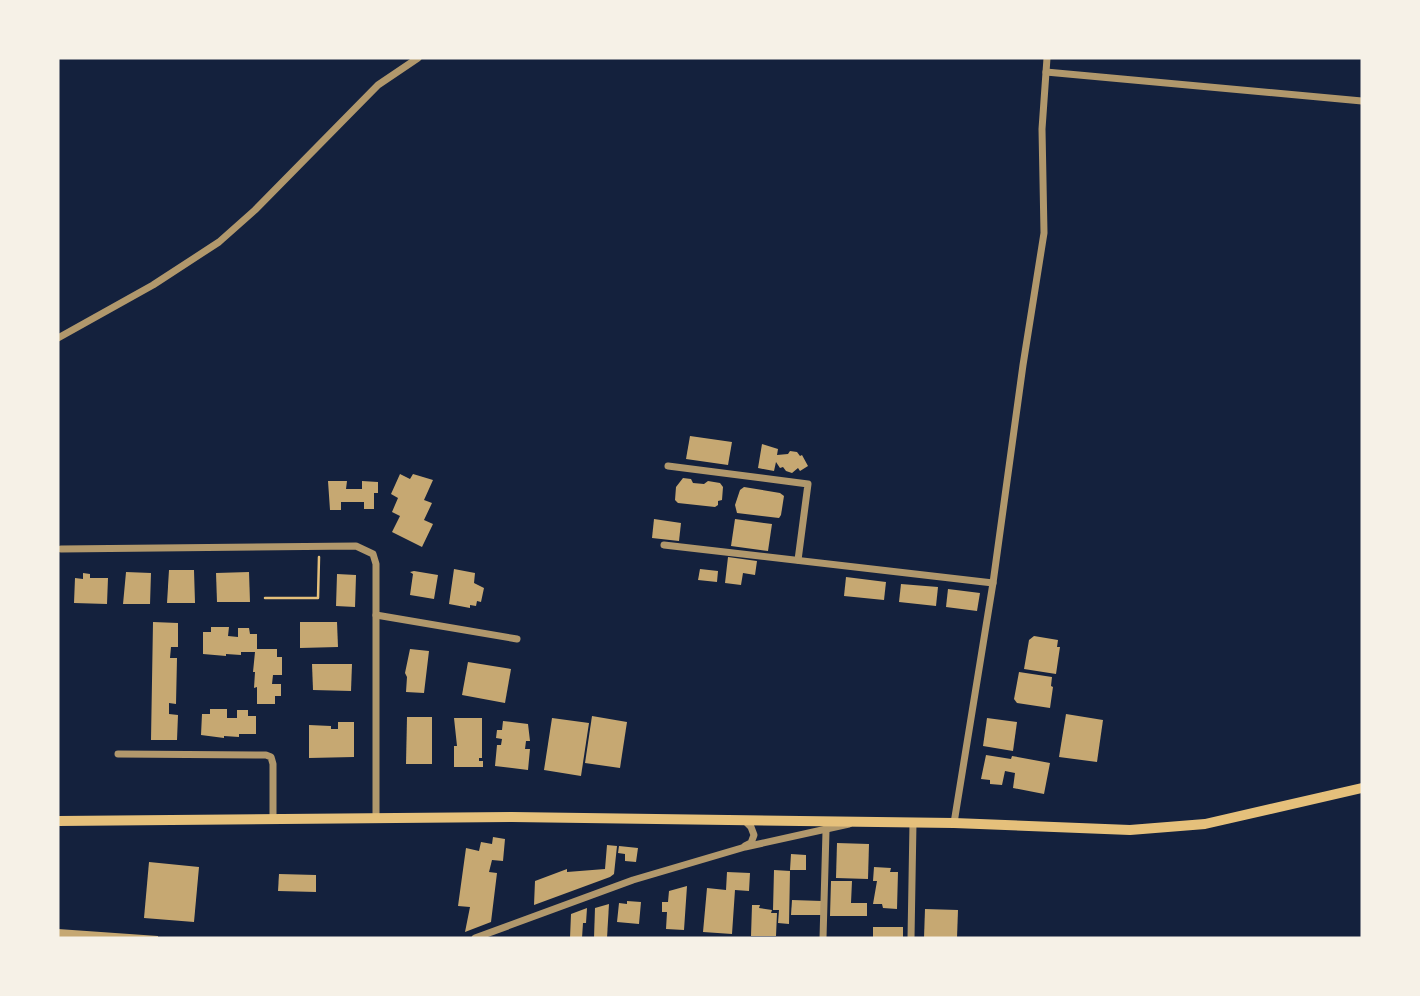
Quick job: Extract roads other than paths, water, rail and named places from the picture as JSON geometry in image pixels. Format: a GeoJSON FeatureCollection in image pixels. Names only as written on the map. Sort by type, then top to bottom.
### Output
{"type":"FeatureCollection","features":[{"type":"Feature","properties":{"kind":"main road"},"geometry":{"type":"LineString","coordinates":[[58,821],[273,818],[743,820],[954,823],[1130,830],[1205,824],[1362,788]]}},
{"type":"Feature","properties":{"kind":"street"},"geometry":{"type":"LineString","coordinates":[[58,338],[153,285],[219,242],[255,210],[378,85],[418,58]]}},
{"type":"Feature","properties":{"kind":"street"},"geometry":{"type":"LineString","coordinates":[[954,823],[993,583],[1044,233],[1042,129],[1047,58]]}},
{"type":"Feature","properties":{"kind":"street"},"geometry":{"type":"LineString","coordinates":[[1046,72],[1362,100]]}},
{"type":"Feature","properties":{"kind":"street"},"geometry":{"type":"LineString","coordinates":[[668,466],[808,484],[798,560]]}},
{"type":"Feature","properties":{"kind":"street"},"geometry":{"type":"LineString","coordinates":[[664,545],[993,583]]}},
{"type":"Feature","properties":{"kind":"street"},"geometry":{"type":"LineString","coordinates":[[61,549],[356,546],[373,554],[376,564],[376,818]]}},
{"type":"Feature","properties":{"kind":"street"},"geometry":{"type":"LineString","coordinates":[[376,615],[517,639]]}},
{"type":"Feature","properties":{"kind":"street"},"geometry":{"type":"LineString","coordinates":[[118,754],[271,757],[273,818]]}},
{"type":"Feature","properties":{"kind":"street"},"geometry":{"type":"LineString","coordinates":[[743,820],[751,827],[754,835],[751,843],[745,847]]}},
{"type":"Feature","properties":{"kind":"street"},"geometry":{"type":"LineString","coordinates":[[475,938],[633,880],[745,847],[855,823]]}},
{"type":"Feature","properties":{"kind":"street"},"geometry":{"type":"LineString","coordinates":[[911,938],[913,823]]}},
{"type":"Feature","properties":{"kind":"street"},"geometry":{"type":"LineString","coordinates":[[823,938],[825,831]]}}]}
